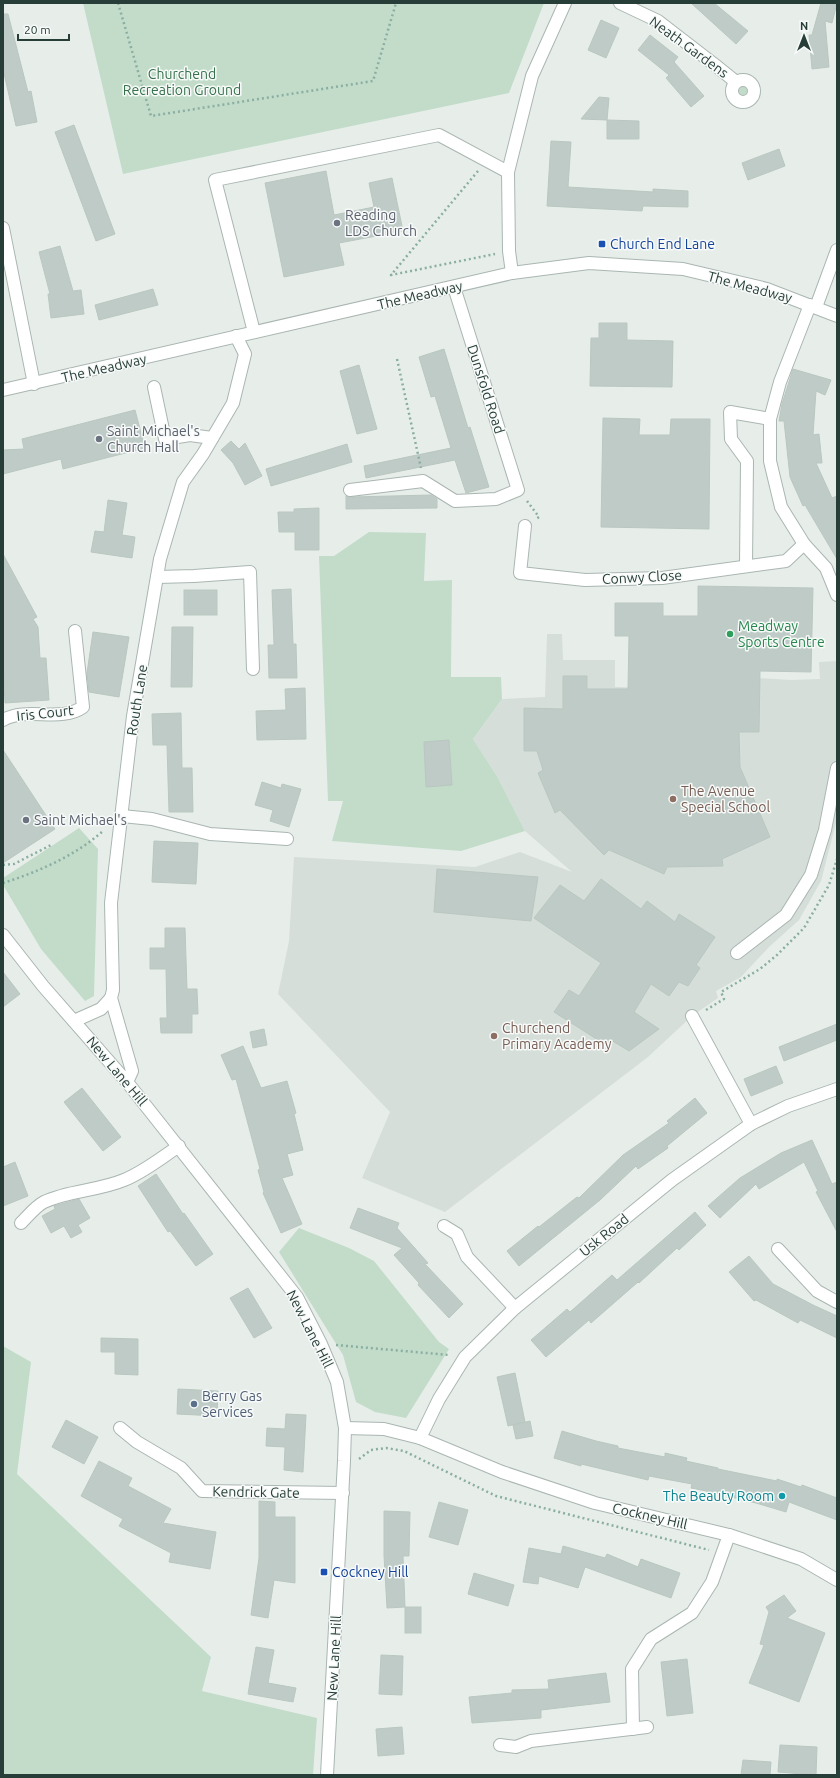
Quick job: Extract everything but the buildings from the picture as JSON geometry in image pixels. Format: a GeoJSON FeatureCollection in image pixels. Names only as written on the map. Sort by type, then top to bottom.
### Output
{"type":"FeatureCollection","features":[{"type":"Feature","properties":{"kind":"street"},"geometry":{"type":"LineString","coordinates":[[512,273],[509,251],[508,172],[532,76],[565,3]]}},
{"type":"Feature","properties":{"kind":"street","name":"Neath Gardens"},"geometry":{"type":"LineString","coordinates":[[620,3],[658,21],[736,82]]}},
{"type":"Feature","properties":{"kind":"street"},"geometry":{"type":"LineString","coordinates":[[254,332],[215,180],[439,135],[508,172]]}},
{"type":"Feature","properties":{"kind":"street"},"geometry":{"type":"LineString","coordinates":[[3,228],[34,384]]}},
{"type":"Feature","properties":{"kind":"street"},"geometry":{"type":"LineString","coordinates":[[837,250],[780,382],[770,418],[770,461],[781,507],[804,544],[826,568],[837,595]]}},
{"type":"Feature","properties":{"kind":"street","name":"The Meadway"},"geometry":{"type":"LineString","coordinates":[[3,390],[512,273],[589,264],[683,269],[767,289],[837,316]]}},
{"type":"Feature","properties":{"kind":"street","name":"Dunsfold Road"},"geometry":{"type":"LineString","coordinates":[[454,287],[518,490]]}},
{"type":"Feature","properties":{"kind":"street","name":"Routh Lane"},"geometry":{"type":"LineString","coordinates":[[127,1082],[132,1071],[111,998],[111,903],[133,716],[160,559],[183,482],[233,403],[240,381],[245,354],[236,336]]}},
{"type":"Feature","properties":{"kind":"street"},"geometry":{"type":"LineString","coordinates":[[154,387],[165,439],[190,435],[212,438]]}},
{"type":"Feature","properties":{"kind":"street"},"geometry":{"type":"LineString","coordinates":[[746,566],[748,461],[731,439],[730,412],[770,418]]}},
{"type":"Feature","properties":{"kind":"street"},"geometry":{"type":"LineString","coordinates":[[350,490],[423,481],[456,501],[496,499],[518,490]]}},
{"type":"Feature","properties":{"kind":"street","name":"Conwy Close"},"geometry":{"type":"LineString","coordinates":[[525,526],[520,573],[585,580],[662,578],[786,561],[804,544]]}},
{"type":"Feature","properties":{"kind":"street"},"geometry":{"type":"LineString","coordinates":[[157,577],[250,572],[253,669]]}},
{"type":"Feature","properties":{"kind":"street","name":"Iris Court"},"geometry":{"type":"LineString","coordinates":[[3,720],[18,714],[75,713],[84,707],[75,631]]}},
{"type":"Feature","properties":{"kind":"street"},"geometry":{"type":"LineString","coordinates":[[737,953],[786,915],[811,875],[825,830],[837,768]]}},
{"type":"Feature","properties":{"kind":"street"},"geometry":{"type":"LineString","coordinates":[[122,815],[152,819],[210,834],[287,839]]}},
{"type":"Feature","properties":{"kind":"street","name":"New Lane Hill"},"geometry":{"type":"LineString","coordinates":[[3,935],[43,986],[127,1082],[179,1146],[297,1297],[321,1344],[337,1382],[345,1428],[343,1494],[327,1775]]}},
{"type":"Feature","properties":{"kind":"street"},"geometry":{"type":"LineString","coordinates":[[74,1021],[101,1009],[111,998]]}},
{"type":"Feature","properties":{"kind":"street"},"geometry":{"type":"LineString","coordinates":[[697,1014],[751,1124]]}},
{"type":"Feature","properties":{"kind":"street","name":"Usk Road"},"geometry":{"type":"LineString","coordinates":[[420,1438],[438,1399],[465,1357],[515,1308],[672,1180],[751,1124],[788,1106],[836,1092]]}},
{"type":"Feature","properties":{"kind":"street"},"geometry":{"type":"LineString","coordinates":[[21,1223],[43,1203],[66,1194],[90,1191],[124,1181],[146,1170],[179,1146]]}},
{"type":"Feature","properties":{"kind":"street"},"geometry":{"type":"LineString","coordinates":[[444,1226],[457,1234],[467,1257],[515,1308]]}},
{"type":"Feature","properties":{"kind":"street"},"geometry":{"type":"LineString","coordinates":[[778,1249],[817,1291],[837,1302]]}},
{"type":"Feature","properties":{"kind":"street","name":"Kendrick Gate"},"geometry":{"type":"LineString","coordinates":[[120,1428],[137,1442],[181,1468],[202,1491],[343,1494]]}},
{"type":"Feature","properties":{"kind":"street","name":"Cockney Hill"},"geometry":{"type":"LineString","coordinates":[[345,1428],[384,1429],[420,1438],[502,1472],[594,1503],[730,1535],[801,1559],[837,1580]]}},
{"type":"Feature","properties":{"kind":"street"},"geometry":{"type":"LineString","coordinates":[[633,1729],[632,1669],[651,1639],[692,1613],[712,1582],[730,1535]]}},
{"type":"Feature","properties":{"kind":"street"},"geometry":{"type":"LineString","coordinates":[[500,1745],[516,1747],[531,1741],[647,1727]]}},
{"type":"Feature","properties":{"kind":"path"},"geometry":{"type":"LineString","coordinates":[[118,3],[151,116],[373,81],[396,3]]}},
{"type":"Feature","properties":{"kind":"path"},"geometry":{"type":"LineString","coordinates":[[487,161],[391,275],[509,251]]}},
{"type":"Feature","properties":{"kind":"path"},"geometry":{"type":"LineString","coordinates":[[397,359],[423,481]]}},
{"type":"Feature","properties":{"kind":"path"},"geometry":{"type":"LineString","coordinates":[[518,490],[539,517],[525,526]]}},
{"type":"Feature","properties":{"kind":"path"},"geometry":{"type":"LineString","coordinates":[[3,884],[25,876],[61,859],[97,836],[122,815]]}},
{"type":"Feature","properties":{"kind":"path"},"geometry":{"type":"LineString","coordinates":[[3,865],[14,864],[51,845]]}},
{"type":"Feature","properties":{"kind":"path"},"geometry":{"type":"LineString","coordinates":[[697,1014],[724,999],[721,992],[760,969],[777,955],[804,928],[829,885],[837,859]]}},
{"type":"Feature","properties":{"kind":"path"},"geometry":{"type":"LineString","coordinates":[[321,1344],[465,1357]]}},
{"type":"Feature","properties":{"kind":"path"},"geometry":{"type":"LineString","coordinates":[[358,1465],[359,1458],[370,1450],[386,1448],[404,1451],[496,1496],[722,1553]]}},
{"type":"Feature","properties":{"kind":"shaded area"},"geometry":{"type":"Polygon","coordinates":[[[547,634],[562,634],[563,660],[615,660],[615,687],[713,689],[720,676],[791,680],[820,679],[819,662],[837,661],[837,819],[821,881],[799,920],[769,947],[741,977],[716,991],[718,998],[692,1016],[648,1057],[445,1212],[362,1178],[390,1112],[278,994],[289,941],[294,857],[475,867],[520,852],[572,872],[525,831],[498,778],[473,739],[502,699],[545,697],[547,634]]]}},
{"type":"Feature","properties":{"kind":"green space","name":"Churchend Recreation Ground"},"geometry":{"type":"Polygon","coordinates":[[[83,3],[544,3],[509,93],[123,174],[83,3]]]}},
{"type":"Feature","properties":{"kind":"green space"},"geometry":{"type":"Polygon","coordinates":[[[744,80],[752,83],[755,91],[752,99],[744,102],[736,99],[733,91],[736,83],[744,80]]]}},
{"type":"Feature","properties":{"kind":"green space"},"geometry":{"type":"Polygon","coordinates":[[[369,532],[426,533],[424,581],[452,580],[451,677],[501,677],[502,699],[473,739],[498,778],[525,831],[461,851],[332,841],[343,801],[328,801],[319,556],[334,556],[369,532]]]}},
{"type":"Feature","properties":{"kind":"green space"},"geometry":{"type":"Polygon","coordinates":[[[79,828],[98,849],[94,996],[85,1001],[41,949],[3,885],[3,878],[79,828]]]}},
{"type":"Feature","properties":{"kind":"green space"},"geometry":{"type":"Polygon","coordinates":[[[299,1228],[349,1248],[374,1261],[439,1342],[449,1349],[406,1418],[375,1412],[356,1402],[343,1355],[279,1252],[299,1228]]]}},
{"type":"Feature","properties":{"kind":"green space"},"geometry":{"type":"Polygon","coordinates":[[[3,1346],[31,1362],[17,1474],[211,1657],[202,1691],[317,1718],[313,1775],[3,1775],[3,1346]]]}},
{"type":"Feature","properties":{"kind":"place","name":"Reading LDS Church"},"geometry":{"type":"Point","coordinates":[337,223]}},
{"type":"Feature","properties":{"kind":"place","name":"Church End Lane"},"geometry":{"type":"Point","coordinates":[602,244]}},
{"type":"Feature","properties":{"kind":"place","name":"Saint Michael's Church Hall"},"geometry":{"type":"Point","coordinates":[99,439]}},
{"type":"Feature","properties":{"kind":"place","name":"Meadway Sports Centre"},"geometry":{"type":"Point","coordinates":[730,634]}},
{"type":"Feature","properties":{"kind":"place","name":"The Avenue Special School"},"geometry":{"type":"Point","coordinates":[673,799]}},
{"type":"Feature","properties":{"kind":"place","name":"Saint Michael's"},"geometry":{"type":"Point","coordinates":[26,820]}},
{"type":"Feature","properties":{"kind":"place","name":"Churchend Primary Academy"},"geometry":{"type":"Point","coordinates":[494,1036]}},
{"type":"Feature","properties":{"kind":"place","name":"Berry Gas Services"},"geometry":{"type":"Point","coordinates":[194,1404]}},
{"type":"Feature","properties":{"kind":"place","name":"The Beauty Room"},"geometry":{"type":"Point","coordinates":[782,1496]}},
{"type":"Feature","properties":{"kind":"place","name":"Cockney Hill"},"geometry":{"type":"Point","coordinates":[324,1572]}}]}
